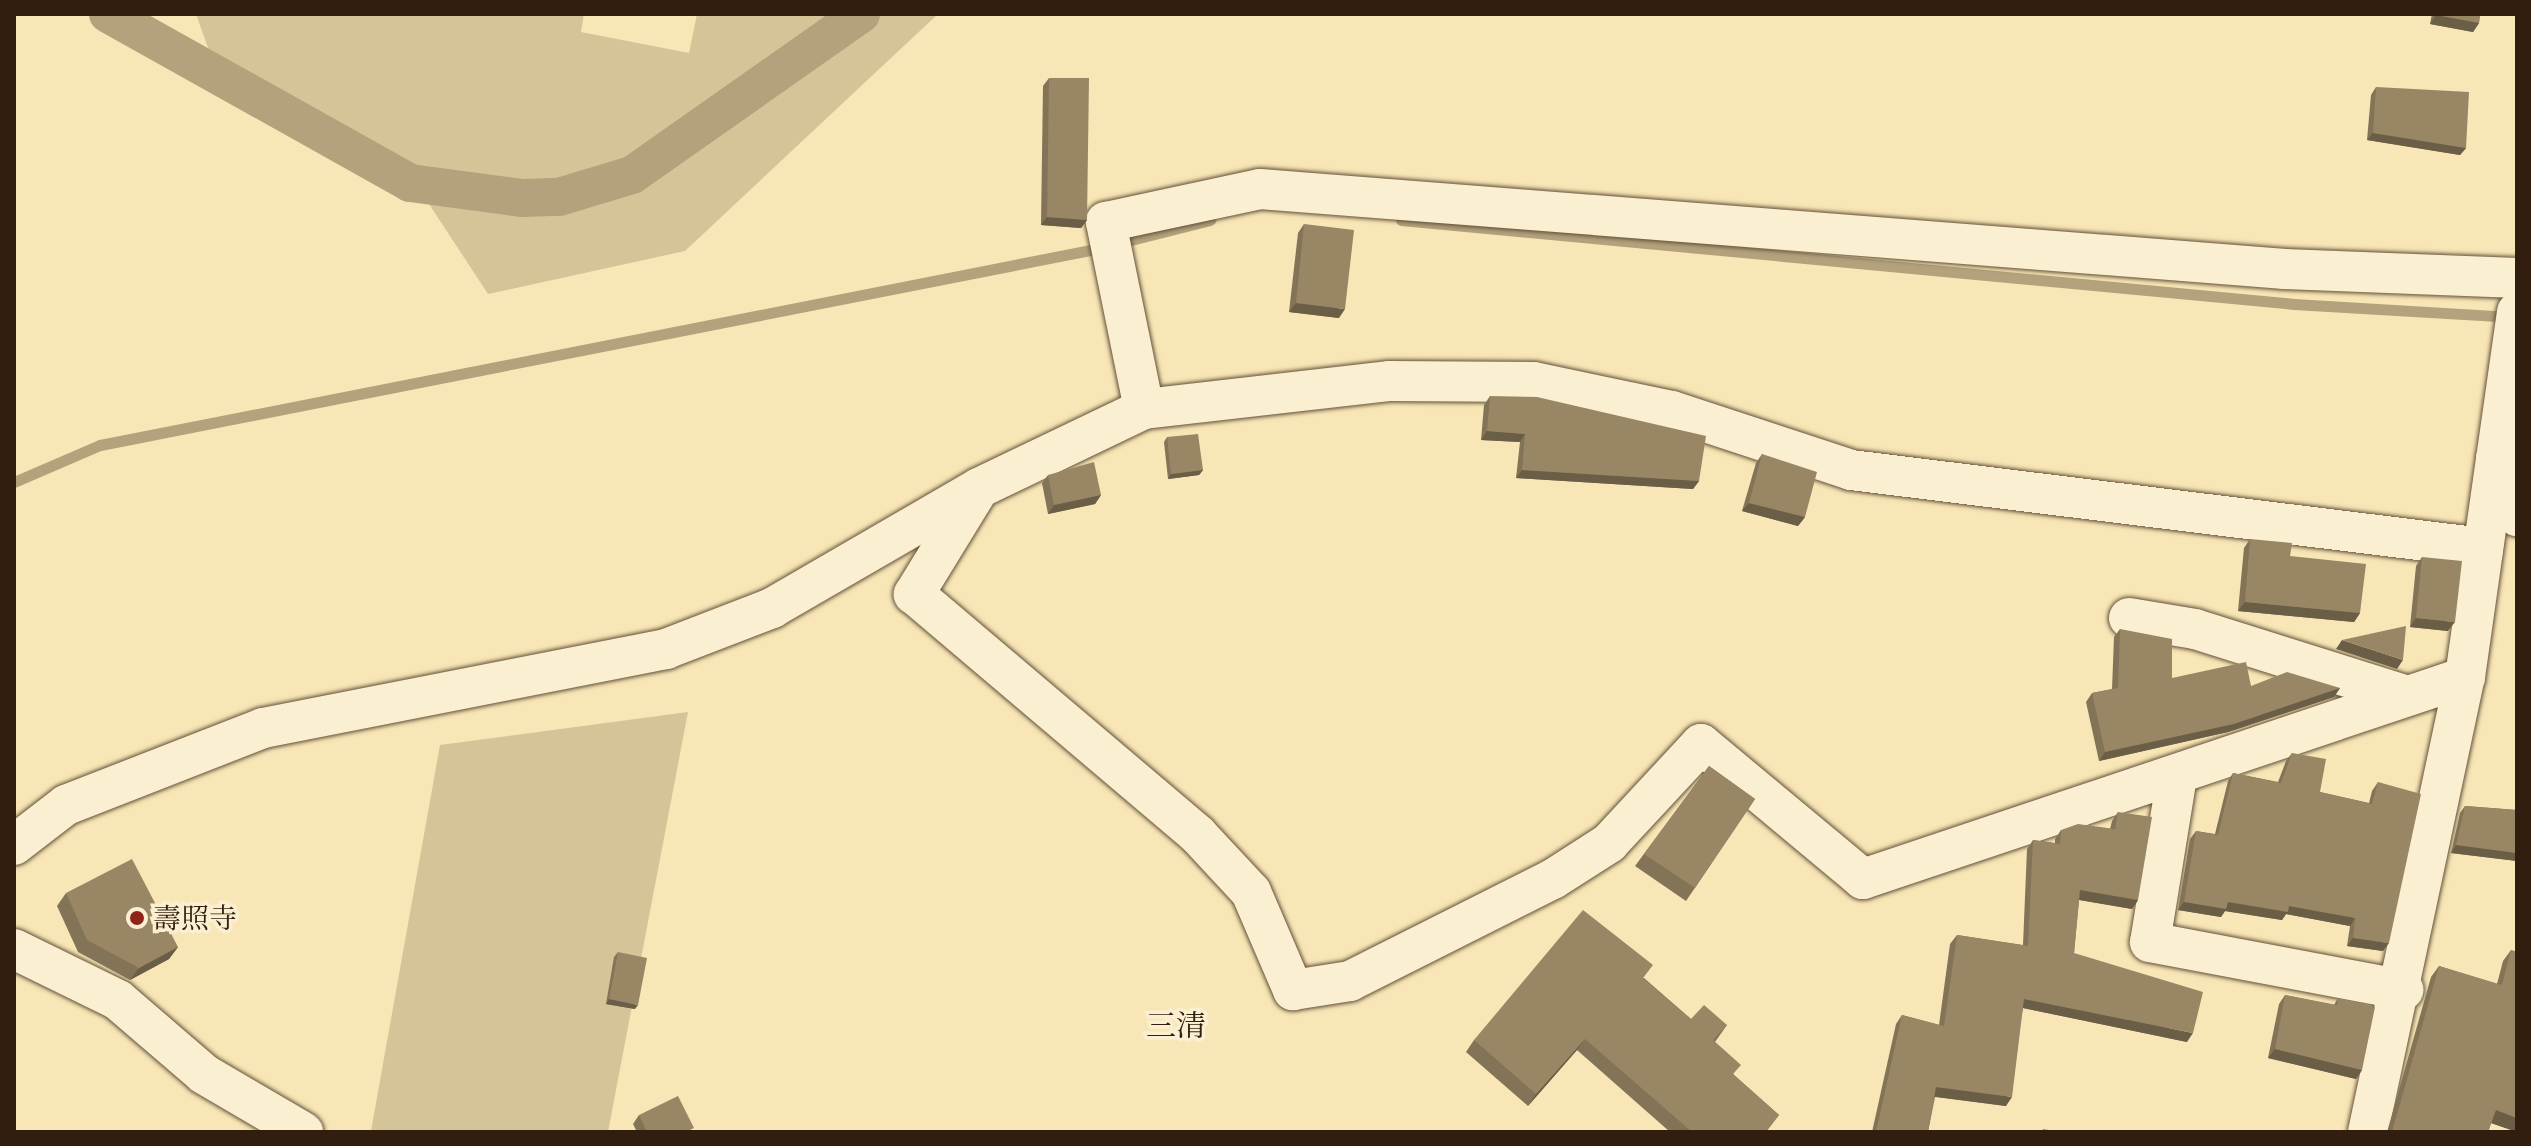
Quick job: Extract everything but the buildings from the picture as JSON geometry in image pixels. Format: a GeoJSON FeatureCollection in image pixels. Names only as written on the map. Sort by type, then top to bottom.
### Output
{"type":"FeatureCollection","features":[{"type":"Feature","properties":{"kind":"street"},"geometry":{"type":"LineString","coordinates":[[1144,409],[1106,222],[1260,189],[2285,269],[2517,278]]}},
{"type":"Feature","properties":{"kind":"street"},"geometry":{"type":"LineString","coordinates":[[2368,1132],[2403,990],[2465,677],[2516,320]]}},
{"type":"Feature","properties":{"kind":"street"},"geometry":{"type":"LineString","coordinates":[[14,845],[66,805],[263,728],[666,649],[772,608],[979,488],[1144,409],[1390,381],[1534,382],[1672,411],[1851,470],[2483,548]]}},
{"type":"Feature","properties":{"kind":"street"},"geometry":{"type":"LineString","coordinates":[[2496,459],[2517,516]]}},
{"type":"Feature","properties":{"kind":"street"},"geometry":{"type":"LineString","coordinates":[[979,488],[914,594],[1198,835],[1251,892],[1293,990],[1350,981],[1553,879],[1609,843],[1701,744],[1863,879],[2465,677]]}},
{"type":"Feature","properties":{"kind":"street"},"geometry":{"type":"LineString","coordinates":[[2129,618],[2195,629],[2404,695]]}},
{"type":"Feature","properties":{"kind":"street"},"geometry":{"type":"LineString","coordinates":[[2177,776],[2150,942],[2403,990]]}},
{"type":"Feature","properties":{"kind":"street"},"geometry":{"type":"LineString","coordinates":[[14,949],[118,1000],[204,1074],[303,1132]]}},
{"type":"Feature","properties":{"kind":"shaded area"},"geometry":{"type":"Polygon","coordinates":[[[196,14],[584,14],[581,32],[689,53],[697,14],[938,14],[685,251],[488,294],[408,172],[212,59],[196,14]]]}},
{"type":"Feature","properties":{"kind":"shaded area"},"geometry":{"type":"Polygon","coordinates":[[[688,712],[608,1132],[371,1131],[440,745],[688,712]]]}},
{"type":"Feature","properties":{"kind":"waterway"},"geometry":{"type":"LineString","coordinates":[[108,14],[410,183],[523,198],[559,197],[632,175],[861,14]]}},
{"type":"Feature","properties":{"kind":"waterway"},"geometry":{"type":"LineString","coordinates":[[14,482],[100,445],[1095,249],[1210,220]]}},
{"type":"Feature","properties":{"kind":"waterway"},"geometry":{"type":"LineString","coordinates":[[1401,220],[2294,304],[2511,317]]}},
{"type":"Feature","properties":{"kind":"place","name":"壽照寺"},"geometry":{"type":"Point","coordinates":[137,918]}},
{"type":"Feature","properties":{"kind":"district","name":"三清"},"geometry":{"type":"Point","coordinates":[1176,1026]}}]}
